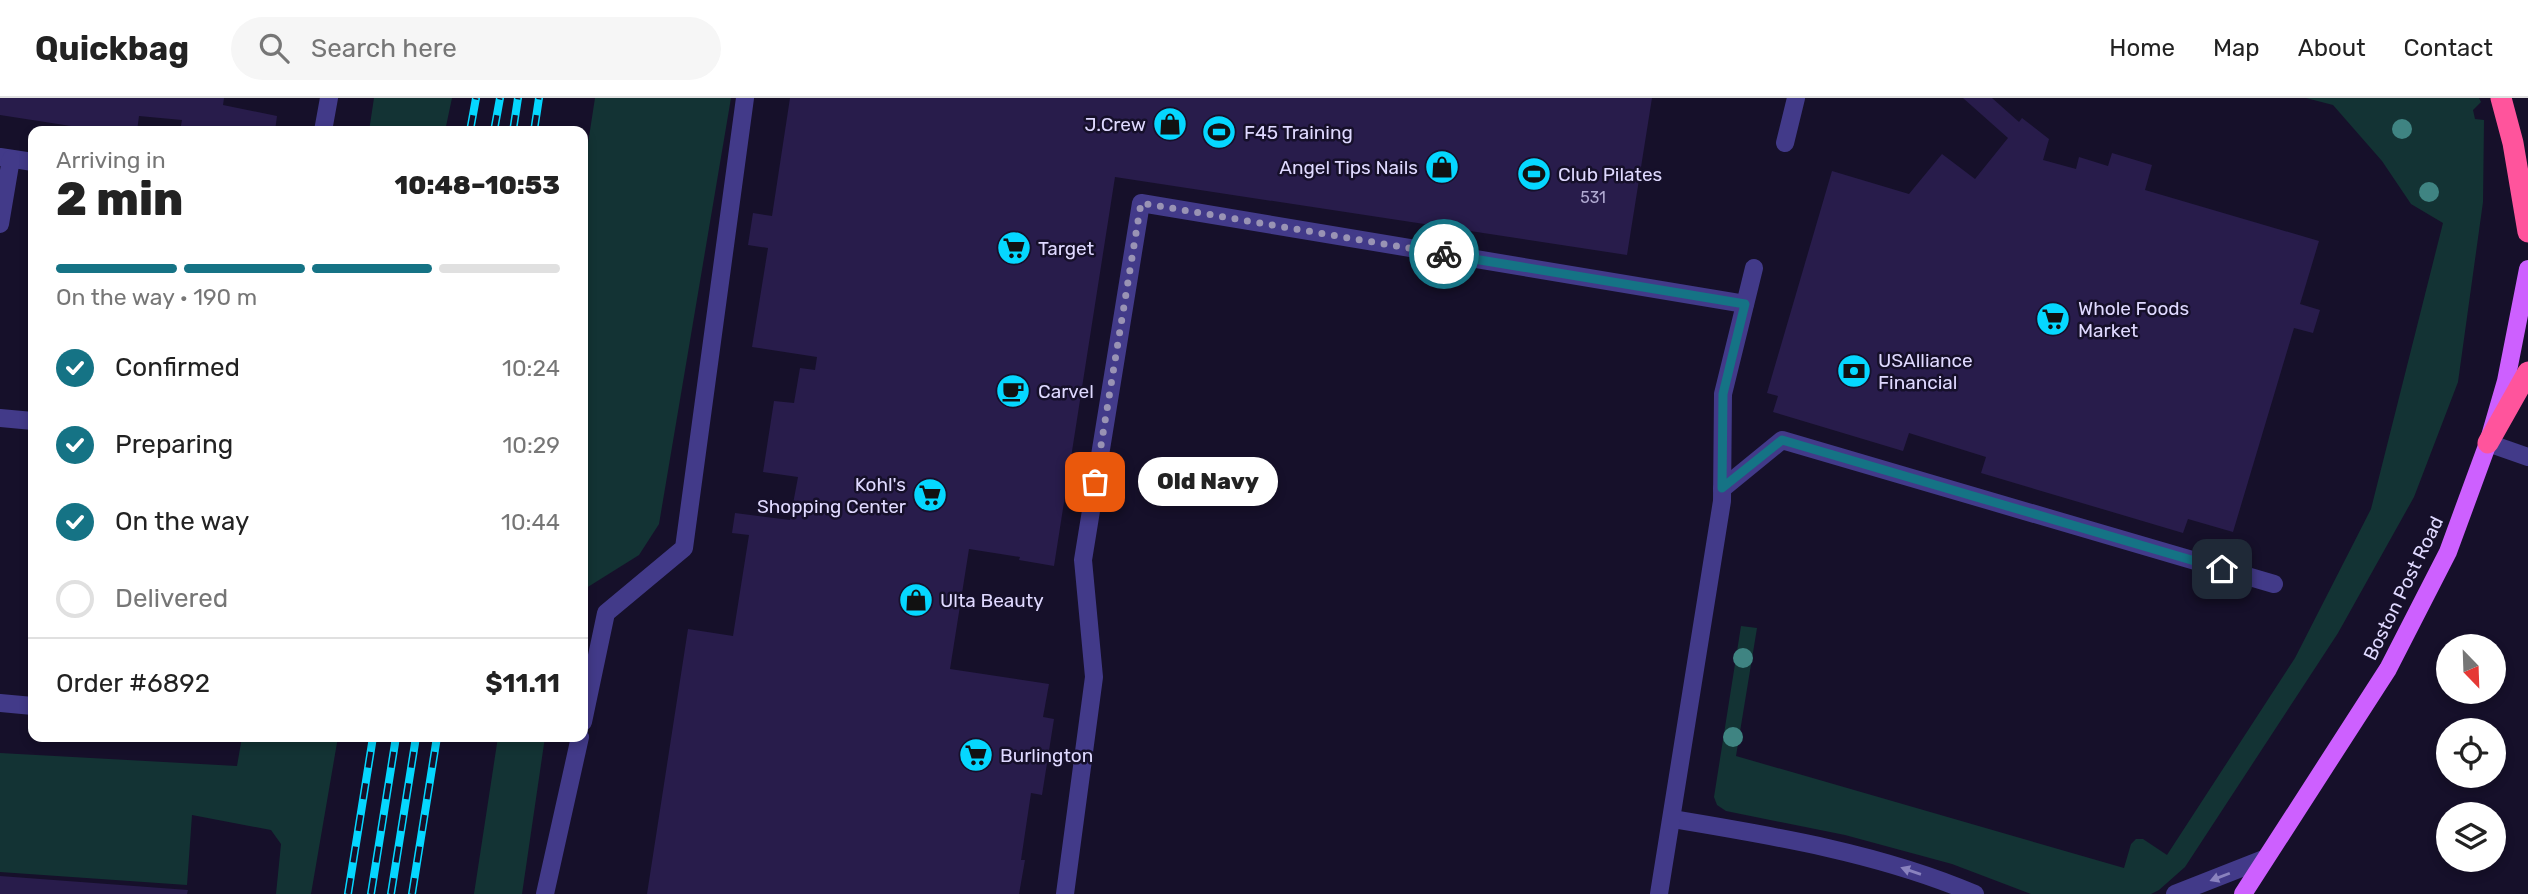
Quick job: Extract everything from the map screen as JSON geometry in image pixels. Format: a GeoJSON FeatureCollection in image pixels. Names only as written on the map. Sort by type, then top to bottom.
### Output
{"type":"FeatureCollection","features":[{"type":"Feature","properties":{"kind":"highway"},"geometry":{"type":"LineString","coordinates":[[2501,98],[2519,171],[2528,232]]}},
{"type":"Feature","properties":{"kind":"highway"},"geometry":{"type":"LineString","coordinates":[[2488,443],[2528,372]]}},
{"type":"Feature","properties":{"kind":"main road","name":"Boston Post Road"},"geometry":{"type":"LineString","coordinates":[[2243,894],[2348,733],[2411,627],[2448,552],[2488,443],[2506,381],[2528,269]]}},
{"type":"Feature","properties":{"kind":"street"},"geometry":{"type":"LineString","coordinates":[[324,126],[329,98]]}},
{"type":"Feature","properties":{"kind":"street"},"geometry":{"type":"LineString","coordinates":[[588,700],[607,614],[684,548],[745,98]]}},
{"type":"Feature","properties":{"kind":"street"},"geometry":{"type":"LineString","coordinates":[[1785,143],[1796,98]]}},
{"type":"Feature","properties":{"kind":"street"},"geometry":{"type":"LineString","coordinates":[[0,223],[6,158],[28,161]]}},
{"type":"Feature","properties":{"kind":"street"},"geometry":{"type":"LineString","coordinates":[[1065,894],[1094,677],[1083,560],[1141,203],[1745,304]]}},
{"type":"Feature","properties":{"kind":"street"},"geometry":{"type":"LineString","coordinates":[[1659,894],[1722,488],[1723,394],[1754,268]]}},
{"type":"Feature","properties":{"kind":"street"},"geometry":{"type":"LineString","coordinates":[[0,418],[28,421]]}},
{"type":"Feature","properties":{"kind":"street"},"geometry":{"type":"LineString","coordinates":[[1722,488],[1782,440],[2274,584]]}},
{"type":"Feature","properties":{"kind":"street"},"geometry":{"type":"LineString","coordinates":[[2488,443],[2528,457]]}},
{"type":"Feature","properties":{"kind":"street"},"geometry":{"type":"LineString","coordinates":[[0,703],[28,706]]}},
{"type":"Feature","properties":{"kind":"street"},"geometry":{"type":"LineString","coordinates":[[545,894],[579,742]]}},
{"type":"Feature","properties":{"kind":"street"},"geometry":{"type":"LineString","coordinates":[[1672,819],[1832,848],[1902,867],[1975,894]]}},
{"type":"Feature","properties":{"kind":"street"},"geometry":{"type":"LineString","coordinates":[[2175,894],[2264,859]]}},
{"type":"Feature","properties":{"kind":"green space"},"geometry":{"type":"Polygon","coordinates":[[[374,98],[452,98],[446,126],[370,126],[374,98]]]}},
{"type":"Feature","properties":{"kind":"green space"},"geometry":{"type":"Polygon","coordinates":[[[595,98],[731,98],[659,524],[639,555],[588,587],[588,144],[595,98]]]}},
{"type":"Feature","properties":{"kind":"green space"},"geometry":{"type":"Polygon","coordinates":[[[2306,98],[2479,98],[2481,102],[2473,110],[2475,119],[2484,120],[2483,202],[2458,382],[2414,497],[2338,633],[2185,867],[2151,894],[2031,894],[1952,864],[1845,835],[1726,811],[1717,805],[1714,797],[1741,626],[1757,628],[1736,756],[2124,868],[2131,844],[2136,839],[2143,839],[2167,855],[2295,658],[2371,509],[2443,223],[2411,204],[2382,161],[2333,105],[2306,98]]]}},
{"type":"Feature","properties":{"kind":"green space"},"geometry":{"type":"Polygon","coordinates":[[[241,742],[337,742],[311,894],[276,894],[281,844],[271,830],[192,815],[187,885],[0,872],[0,753],[237,766],[241,742]]]}},
{"type":"Feature","properties":{"kind":"green space"},"geometry":{"type":"Polygon","coordinates":[[[497,742],[544,742],[522,894],[474,894],[497,742]]]}},
{"type":"Feature","properties":{"kind":"building"},"geometry":{"type":"Polygon","coordinates":[[[0,98],[224,98],[223,105],[277,116],[276,126],[181,126],[182,120],[139,116],[138,126],[71,126],[0,115],[0,98]]]}},
{"type":"Feature","properties":{"kind":"building","name":"Kohl's Shopping Center"},"geometry":{"type":"Polygon","coordinates":[[[790,98],[1652,98],[1627,255],[1115,177],[1054,566],[1019,560],[1020,557],[969,549],[950,669],[1049,684],[1043,717],[1054,719],[1042,795],[1031,793],[1019,894],[647,894],[688,629],[733,636],[749,535],[732,533],[735,513],[790,520],[798,477],[763,472],[774,401],[794,403],[800,368],[815,370],[817,357],[752,347],[768,248],[748,245],[753,213],[772,216],[790,98]]]}},
{"type":"Feature","properties":{"kind":"building","name":"Whole Foods Market"},"geometry":{"type":"Polygon","coordinates":[[[1963,98],[1992,98],[2019,122],[2022,118],[2049,139],[2043,160],[2076,169],[2079,157],[2108,166],[2112,153],[2152,165],[2145,190],[2319,241],[2300,304],[2320,310],[2313,333],[2294,328],[2233,532],[2188,519],[2183,533],[1981,473],[1986,457],[1909,433],[1903,451],[1773,412],[1778,396],[1767,393],[1832,171],[1909,194],[1942,154],[1975,179],[2008,138],[1963,98]]]}},
{"type":"Feature","properties":{"kind":"building"},"geometry":{"type":"Polygon","coordinates":[[[0,876],[188,890],[187,894],[0,894],[0,876]]]}},
{"type":"Feature","properties":{"kind":"railway"},"geometry":{"type":"LineString","coordinates":[[471,126],[476,98]]}},
{"type":"Feature","properties":{"kind":"railway"},"geometry":{"type":"LineString","coordinates":[[495,126],[500,98]]}},
{"type":"Feature","properties":{"kind":"railway"},"geometry":{"type":"LineString","coordinates":[[514,126],[518,98]]}},
{"type":"Feature","properties":{"kind":"railway"},"geometry":{"type":"LineString","coordinates":[[535,126],[539,98]]}},
{"type":"Feature","properties":{"kind":"railway"},"geometry":{"type":"LineString","coordinates":[[348,894],[372,742]]}},
{"type":"Feature","properties":{"kind":"railway"},"geometry":{"type":"LineString","coordinates":[[371,894],[395,742]]}},
{"type":"Feature","properties":{"kind":"railway"},"geometry":{"type":"LineString","coordinates":[[391,894],[415,742]]}},
{"type":"Feature","properties":{"kind":"railway"},"geometry":{"type":"LineString","coordinates":[[412,894],[436,742]]}},
{"type":"Feature","properties":{"kind":"way so far"},"geometry":{"type":"LineString","coordinates":[[1095,482],[1141,203],[1444,254]]}},
{"type":"Feature","properties":{"kind":"place","name":"J.Crew"},"geometry":{"type":"Point","coordinates":[1170,124]}},
{"type":"Feature","properties":{"kind":"place","name":"F45 Training"},"geometry":{"type":"Point","coordinates":[1219,132]}},
{"type":"Feature","properties":{"kind":"place","name":"Angel Tips Nails"},"geometry":{"type":"Point","coordinates":[1442,167]}},
{"type":"Feature","properties":{"kind":"place","name":"Club Pilates"},"geometry":{"type":"Point","coordinates":[1534,174]}},
{"type":"Feature","properties":{"kind":"place","name":"Target"},"geometry":{"type":"Point","coordinates":[1014,248]}},
{"type":"Feature","properties":{"kind":"place","name":"Whole Foods Market"},"geometry":{"type":"Point","coordinates":[2053,319]}},
{"type":"Feature","properties":{"kind":"place","name":"USAlliance Financial"},"geometry":{"type":"Point","coordinates":[1854,371]}},
{"type":"Feature","properties":{"kind":"place","name":"Carvel"},"geometry":{"type":"Point","coordinates":[1013,391]}},
{"type":"Feature","properties":{"kind":"place","name":"Old Navy"},"geometry":{"type":"Point","coordinates":[1095,482]}},
{"type":"Feature","properties":{"kind":"place","name":"Kohl's Shopping Center"},"geometry":{"type":"Point","coordinates":[930,495]}},
{"type":"Feature","properties":{"kind":"place","name":"Ulta Beauty"},"geometry":{"type":"Point","coordinates":[916,600]}},
{"type":"Feature","properties":{"kind":"place","name":"Burlington"},"geometry":{"type":"Point","coordinates":[976,755]}},
{"type":"Feature","properties":{"kind":"route"},"geometry":{"type":"LineString","coordinates":[[1444,254],[1745,304],[1723,394],[1722,488],[1782,440],[2222,569]]}}]}
